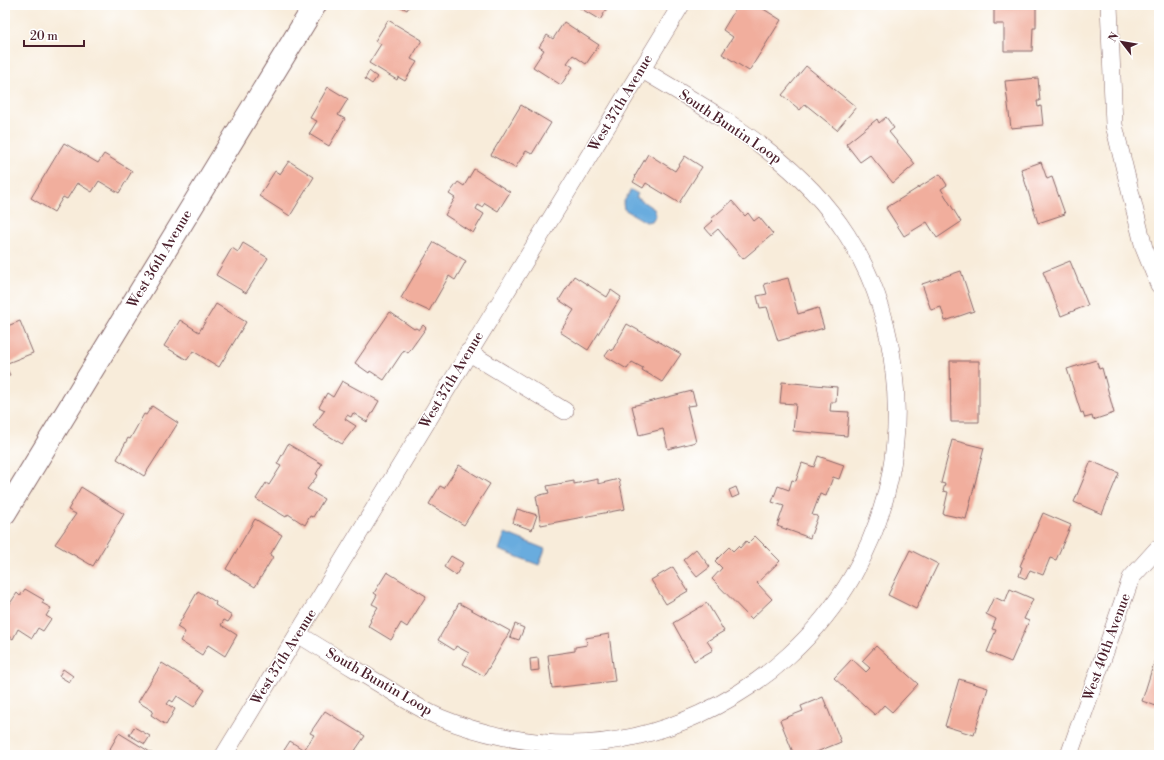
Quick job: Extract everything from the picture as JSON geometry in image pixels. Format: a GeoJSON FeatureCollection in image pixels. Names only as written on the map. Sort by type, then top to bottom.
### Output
{"type":"FeatureCollection","features":[{"type":"Feature","properties":{"kind":"street","name":"West 36th Avenue"},"geometry":{"type":"LineString","coordinates":[[5,513],[314,5]]}},
{"type":"Feature","properties":{"kind":"street","name":"West 37th Avenue"},"geometry":{"type":"LineString","coordinates":[[224,755],[680,5]]}},
{"type":"Feature","properties":{"kind":"street"},"geometry":{"type":"LineString","coordinates":[[1109,5],[1114,125],[1144,248],[1159,285]]}},
{"type":"Feature","properties":{"kind":"street","name":"South Buntin Loop"},"geometry":{"type":"LineString","coordinates":[[298,634],[416,706],[441,718],[471,729],[500,735],[555,743],[590,743],[637,736],[666,728],[741,693],[762,679],[799,647],[811,635],[842,596],[859,564],[877,524],[887,491],[895,453],[897,417],[892,354],[887,330],[875,290],[863,262],[847,234],[830,210],[795,172],[759,143],[641,69]]}},
{"type":"Feature","properties":{"kind":"street"},"geometry":{"type":"LineString","coordinates":[[468,352],[565,411]]}},
{"type":"Feature","properties":{"kind":"street","name":"West 40th Avenue"},"geometry":{"type":"LineString","coordinates":[[1069,755],[1131,578],[1159,547]]}},
{"type":"Feature","properties":{"kind":"water"},"geometry":{"type":"Polygon","coordinates":[[[631,190],[638,194],[636,197],[654,209],[656,215],[652,221],[646,222],[624,209],[623,203],[631,190]]]}},
{"type":"Feature","properties":{"kind":"water"},"geometry":{"type":"Polygon","coordinates":[[[505,533],[545,549],[539,565],[499,550],[505,533]]]}},
{"type":"Feature","properties":{"kind":"building"},"geometry":{"type":"Polygon","coordinates":[[[398,5],[410,5],[407,10],[398,5]]]}},
{"type":"Feature","properties":{"kind":"building"},"geometry":{"type":"Polygon","coordinates":[[[575,5],[609,5],[600,20],[575,5]]]}},
{"type":"Feature","properties":{"kind":"building"},"geometry":{"type":"Polygon","coordinates":[[[738,5],[757,5],[781,20],[749,71],[722,54],[733,37],[723,30],[738,5]]]}},
{"type":"Feature","properties":{"kind":"building"},"geometry":{"type":"Polygon","coordinates":[[[994,6],[1036,6],[1036,28],[1033,28],[1032,51],[1004,51],[1004,24],[994,24],[994,6]]]}},
{"type":"Feature","properties":{"kind":"building"},"geometry":{"type":"Polygon","coordinates":[[[388,20],[422,40],[411,59],[417,62],[405,81],[398,77],[397,80],[369,63],[381,44],[375,41],[388,20]]]}},
{"type":"Feature","properties":{"kind":"building"},"geometry":{"type":"Polygon","coordinates":[[[5,21],[8,22],[6,36],[5,36],[5,21]]]}},
{"type":"Feature","properties":{"kind":"building"},"geometry":{"type":"Polygon","coordinates":[[[564,22],[599,45],[586,64],[573,55],[567,63],[573,67],[561,85],[533,67],[544,50],[539,47],[547,35],[553,39],[564,22]]]}},
{"type":"Feature","properties":{"kind":"building"},"geometry":{"type":"Polygon","coordinates":[[[806,66],[856,107],[837,130],[805,104],[800,110],[782,95],[806,66]]]}},
{"type":"Feature","properties":{"kind":"building"},"geometry":{"type":"Polygon","coordinates":[[[369,71],[377,77],[372,84],[365,79],[369,71]]]}},
{"type":"Feature","properties":{"kind":"building"},"geometry":{"type":"Polygon","coordinates":[[[1038,78],[1040,101],[1037,101],[1038,107],[1041,106],[1043,125],[1011,128],[1005,81],[1038,78]]]}},
{"type":"Feature","properties":{"kind":"building"},"geometry":{"type":"Polygon","coordinates":[[[328,87],[348,99],[338,115],[345,119],[329,146],[309,134],[317,121],[310,118],[328,87]]]}},
{"type":"Feature","properties":{"kind":"building"},"geometry":{"type":"Polygon","coordinates":[[[521,105],[551,123],[532,154],[526,151],[515,168],[491,155],[521,105]]]}},
{"type":"Feature","properties":{"kind":"building"},"geometry":{"type":"Polygon","coordinates":[[[886,117],[894,128],[889,132],[915,164],[893,183],[870,155],[860,162],[846,144],[877,119],[879,123],[886,117]]]}},
{"type":"Feature","properties":{"kind":"building"},"geometry":{"type":"Polygon","coordinates":[[[64,143],[98,163],[104,154],[132,171],[119,193],[99,181],[92,192],[77,183],[67,199],[63,197],[54,212],[31,198],[64,143]]]}},
{"type":"Feature","properties":{"kind":"building"},"geometry":{"type":"Polygon","coordinates":[[[648,154],[675,171],[685,156],[702,167],[679,203],[646,183],[643,188],[633,182],[648,154]]]}},
{"type":"Feature","properties":{"kind":"building"},"geometry":{"type":"Polygon","coordinates":[[[289,161],[314,177],[290,216],[259,196],[275,171],[280,174],[289,161]]]}},
{"type":"Feature","properties":{"kind":"building"},"geometry":{"type":"Polygon","coordinates":[[[1041,162],[1047,179],[1052,177],[1065,214],[1038,223],[1021,169],[1041,162]]]}},
{"type":"Feature","properties":{"kind":"building"},"geometry":{"type":"Polygon","coordinates":[[[474,169],[510,192],[498,211],[485,203],[482,207],[478,205],[476,209],[484,214],[473,233],[445,215],[455,198],[449,194],[458,182],[464,186],[474,169]]]}},
{"type":"Feature","properties":{"kind":"building"},"geometry":{"type":"Polygon","coordinates":[[[940,174],[947,185],[941,189],[961,222],[937,238],[927,222],[904,236],[886,208],[940,174]]]}},
{"type":"Feature","properties":{"kind":"building"},"geometry":{"type":"Polygon","coordinates":[[[732,201],[745,216],[748,213],[754,221],[759,217],[773,234],[743,259],[718,229],[711,235],[705,228],[713,221],[711,219],[732,201]]]}},
{"type":"Feature","properties":{"kind":"building"},"geometry":{"type":"Polygon","coordinates":[[[434,242],[466,261],[455,280],[449,276],[429,311],[401,298],[434,242]]]}},
{"type":"Feature","properties":{"kind":"building"},"geometry":{"type":"Polygon","coordinates":[[[243,243],[268,258],[246,293],[216,275],[232,248],[238,252],[243,243]]]}},
{"type":"Feature","properties":{"kind":"building"},"geometry":{"type":"Polygon","coordinates":[[[1070,261],[1088,305],[1061,316],[1043,272],[1070,261]]]}},
{"type":"Feature","properties":{"kind":"building"},"geometry":{"type":"Polygon","coordinates":[[[961,271],[974,311],[945,321],[941,307],[931,310],[922,284],[961,271]]]}},
{"type":"Feature","properties":{"kind":"building"},"geometry":{"type":"Polygon","coordinates":[[[574,276],[607,297],[611,290],[621,297],[588,350],[560,332],[574,310],[559,300],[574,276]]]}},
{"type":"Feature","properties":{"kind":"building"},"geometry":{"type":"Polygon","coordinates":[[[788,278],[798,314],[818,308],[824,328],[778,341],[767,307],[760,308],[757,296],[767,294],[764,284],[788,278]]]}},
{"type":"Feature","properties":{"kind":"building"},"geometry":{"type":"Polygon","coordinates":[[[216,304],[246,322],[219,367],[193,351],[187,360],[164,346],[180,320],[199,332],[216,304]]]}},
{"type":"Feature","properties":{"kind":"building"},"geometry":{"type":"Polygon","coordinates":[[[390,312],[414,329],[416,328],[419,330],[423,325],[426,328],[408,353],[404,350],[384,380],[370,371],[369,373],[355,363],[390,312]]]}},
{"type":"Feature","properties":{"kind":"building"},"geometry":{"type":"Polygon","coordinates":[[[20,321],[33,353],[5,364],[5,327],[20,321]]]}},
{"type":"Feature","properties":{"kind":"building"},"geometry":{"type":"Polygon","coordinates":[[[627,324],[681,354],[662,382],[632,362],[627,369],[605,356],[610,349],[612,351],[627,324]]]}},
{"type":"Feature","properties":{"kind":"building"},"geometry":{"type":"Polygon","coordinates":[[[1096,360],[1099,369],[1102,368],[1114,413],[1093,420],[1092,416],[1085,418],[1083,412],[1081,413],[1067,369],[1096,360]]]}},
{"type":"Feature","properties":{"kind":"building"},"geometry":{"type":"Polygon","coordinates":[[[950,361],[979,361],[979,422],[951,422],[950,361]]]}},
{"type":"Feature","properties":{"kind":"building"},"geometry":{"type":"Polygon","coordinates":[[[5,365],[10,375],[5,377],[5,365]]]}},
{"type":"Feature","properties":{"kind":"building"},"geometry":{"type":"Polygon","coordinates":[[[342,381],[379,401],[367,422],[353,413],[351,417],[347,415],[345,419],[356,426],[342,444],[313,426],[325,410],[319,407],[327,393],[333,397],[342,381]]]}},
{"type":"Feature","properties":{"kind":"building"},"geometry":{"type":"Polygon","coordinates":[[[782,382],[837,387],[836,402],[831,402],[830,411],[849,412],[847,436],[793,431],[796,404],[780,403],[782,382]]]}},
{"type":"Feature","properties":{"kind":"building"},"geometry":{"type":"Polygon","coordinates":[[[692,391],[696,405],[687,406],[696,442],[668,449],[663,429],[639,435],[632,406],[692,391]]]}},
{"type":"Feature","properties":{"kind":"building"},"geometry":{"type":"Polygon","coordinates":[[[152,406],[178,423],[144,476],[117,459],[128,438],[130,439],[144,414],[146,415],[152,406]]]}},
{"type":"Feature","properties":{"kind":"building"},"geometry":{"type":"Polygon","coordinates":[[[952,440],[984,448],[966,519],[943,514],[948,492],[943,491],[945,484],[941,483],[952,440]]]}},
{"type":"Feature","properties":{"kind":"building"},"geometry":{"type":"Polygon","coordinates":[[[288,444],[322,464],[316,474],[318,475],[307,489],[324,499],[313,517],[310,516],[305,525],[288,514],[286,517],[256,499],[266,483],[269,485],[281,466],[277,464],[288,444]]]}},
{"type":"Feature","properties":{"kind":"building"},"geometry":{"type":"Polygon","coordinates":[[[818,456],[844,465],[839,479],[833,477],[826,496],[820,494],[812,515],[818,516],[810,538],[777,526],[784,506],[772,502],[778,486],[789,490],[792,480],[796,481],[802,463],[814,467],[818,456]]]}},
{"type":"Feature","properties":{"kind":"building"},"geometry":{"type":"Polygon","coordinates":[[[1091,461],[1119,473],[1102,514],[1074,502],[1091,461]]]}},
{"type":"Feature","properties":{"kind":"building"},"geometry":{"type":"Polygon","coordinates":[[[459,465],[490,484],[464,525],[429,504],[440,486],[444,488],[459,465]]]}},
{"type":"Feature","properties":{"kind":"building"},"geometry":{"type":"Polygon","coordinates":[[[598,479],[598,484],[619,479],[625,509],[541,525],[536,496],[549,493],[547,486],[574,481],[574,484],[598,479]]]}},
{"type":"Feature","properties":{"kind":"building"},"geometry":{"type":"Polygon","coordinates":[[[81,487],[124,514],[93,566],[55,544],[76,514],[68,510],[81,487]]]}},
{"type":"Feature","properties":{"kind":"building"},"geometry":{"type":"Polygon","coordinates":[[[736,487],[739,495],[732,498],[729,490],[736,487]]]}},
{"type":"Feature","properties":{"kind":"building"},"geometry":{"type":"Polygon","coordinates":[[[517,509],[537,515],[532,530],[513,523],[517,509]]]}},
{"type":"Feature","properties":{"kind":"building"},"geometry":{"type":"Polygon","coordinates":[[[1043,513],[1071,525],[1056,560],[1050,558],[1043,575],[1030,570],[1026,579],[1019,576],[1022,567],[1020,566],[1043,513]]]}},
{"type":"Feature","properties":{"kind":"building"},"geometry":{"type":"Polygon","coordinates":[[[255,519],[282,535],[270,555],[273,557],[255,587],[226,569],[255,519]]]}},
{"type":"Feature","properties":{"kind":"building"},"geometry":{"type":"Polygon","coordinates":[[[755,536],[780,561],[757,583],[772,599],[751,619],[712,579],[722,568],[715,561],[729,547],[733,551],[738,546],[740,548],[746,541],[748,543],[755,536]]]}},
{"type":"Feature","properties":{"kind":"building"},"geometry":{"type":"Polygon","coordinates":[[[696,549],[710,567],[697,577],[683,560],[696,549]]]}},
{"type":"Feature","properties":{"kind":"building"},"geometry":{"type":"Polygon","coordinates":[[[910,550],[938,564],[916,609],[888,595],[910,550]]]}},
{"type":"Feature","properties":{"kind":"building"},"geometry":{"type":"Polygon","coordinates":[[[451,556],[463,563],[456,575],[444,567],[451,556]]]}},
{"type":"Feature","properties":{"kind":"building"},"geometry":{"type":"Polygon","coordinates":[[[673,567],[688,591],[666,604],[651,580],[673,567]]]}},
{"type":"Feature","properties":{"kind":"building"},"geometry":{"type":"Polygon","coordinates":[[[387,572],[426,596],[407,627],[401,623],[391,640],[368,626],[378,607],[372,604],[377,595],[374,593],[387,572]]]}},
{"type":"Feature","properties":{"kind":"building"},"geometry":{"type":"Polygon","coordinates":[[[25,589],[44,600],[42,603],[51,608],[46,616],[51,619],[43,631],[38,628],[32,638],[18,629],[13,639],[5,634],[5,605],[6,603],[9,605],[17,593],[20,596],[25,589]]]}},
{"type":"Feature","properties":{"kind":"building"},"geometry":{"type":"Polygon","coordinates":[[[1010,589],[1033,599],[1024,619],[1029,621],[1011,662],[987,652],[996,630],[992,629],[996,619],[986,614],[994,597],[1005,602],[1010,589]]]}},
{"type":"Feature","properties":{"kind":"building"},"geometry":{"type":"Polygon","coordinates":[[[198,591],[216,602],[215,605],[232,616],[228,622],[224,620],[221,625],[237,635],[225,656],[208,645],[202,655],[180,641],[185,632],[177,627],[198,591]]]}},
{"type":"Feature","properties":{"kind":"building"},"geometry":{"type":"Polygon","coordinates":[[[459,603],[510,631],[484,676],[463,664],[469,653],[456,646],[454,650],[438,640],[459,603]]]}},
{"type":"Feature","properties":{"kind":"building"},"geometry":{"type":"Polygon","coordinates":[[[707,603],[724,631],[707,641],[713,650],[694,661],[673,623],[707,603]]]}},
{"type":"Feature","properties":{"kind":"building"},"geometry":{"type":"Polygon","coordinates":[[[515,624],[524,628],[519,640],[510,637],[515,624]]]}},
{"type":"Feature","properties":{"kind":"building"},"geometry":{"type":"Polygon","coordinates":[[[609,634],[615,681],[552,688],[548,655],[575,651],[575,647],[587,645],[586,638],[609,634]]]}},
{"type":"Feature","properties":{"kind":"building"},"geometry":{"type":"Polygon","coordinates":[[[876,646],[918,684],[892,712],[884,705],[875,715],[834,678],[852,659],[866,672],[870,668],[862,661],[876,646]]]}},
{"type":"Feature","properties":{"kind":"building"},"geometry":{"type":"Polygon","coordinates":[[[1157,653],[1159,654],[1159,707],[1142,701],[1157,653]]]}},
{"type":"Feature","properties":{"kind":"building"},"geometry":{"type":"Polygon","coordinates":[[[538,658],[539,670],[531,671],[530,659],[538,658]]]}},
{"type":"Feature","properties":{"kind":"building"},"geometry":{"type":"Polygon","coordinates":[[[162,663],[205,690],[194,707],[177,696],[173,702],[170,700],[167,704],[175,709],[166,725],[151,715],[153,711],[138,702],[162,663]]]}},
{"type":"Feature","properties":{"kind":"building"},"geometry":{"type":"Polygon","coordinates":[[[63,669],[73,676],[69,682],[59,676],[63,669]]]}},
{"type":"Feature","properties":{"kind":"building"},"geometry":{"type":"Polygon","coordinates":[[[959,679],[988,688],[974,735],[945,726],[959,679]]]}},
{"type":"Feature","properties":{"kind":"building"},"geometry":{"type":"Polygon","coordinates":[[[823,697],[841,742],[809,755],[794,755],[780,720],[803,711],[801,706],[823,697]]]}},
{"type":"Feature","properties":{"kind":"building"},"geometry":{"type":"Polygon","coordinates":[[[325,711],[365,736],[352,755],[281,755],[290,741],[304,750],[314,735],[310,733],[325,711]]]}},
{"type":"Feature","properties":{"kind":"building"},"geometry":{"type":"Polygon","coordinates":[[[134,727],[150,736],[145,744],[129,735],[134,727]]]}},
{"type":"Feature","properties":{"kind":"building"},"geometry":{"type":"Polygon","coordinates":[[[119,733],[155,755],[113,755],[108,752],[119,733]]]}}]}
